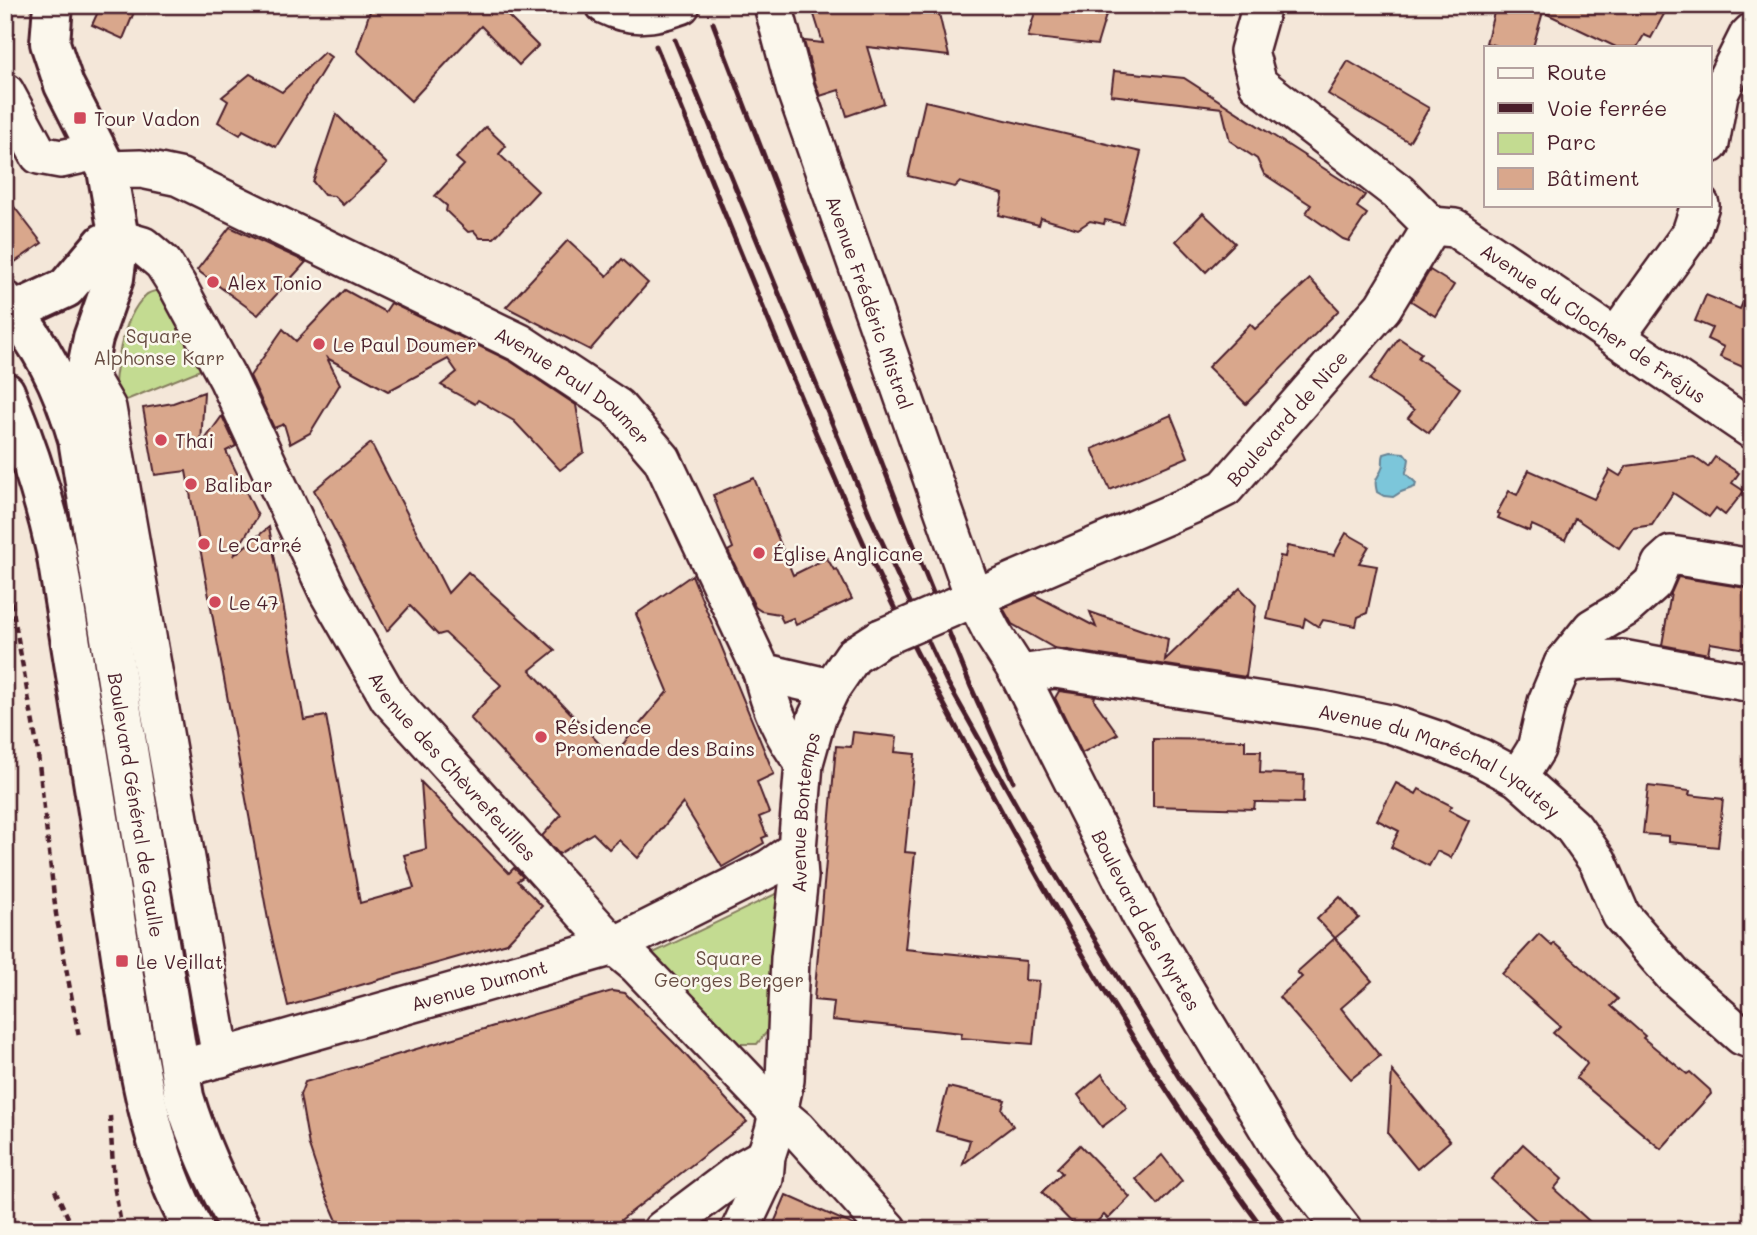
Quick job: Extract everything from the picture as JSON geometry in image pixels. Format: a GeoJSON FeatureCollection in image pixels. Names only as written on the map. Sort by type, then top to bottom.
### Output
{"type":"FeatureCollection","features":[{"type":"Feature","properties":{"kind":"main road"},"geometry":{"type":"LineString","coordinates":[[54,5],[50,43],[64,85],[102,160],[120,239],[114,278],[93,338],[86,372],[71,416]]}},
{"type":"Feature","properties":{"kind":"main road"},"geometry":{"type":"LineString","coordinates":[[10,307],[66,288],[104,243],[120,239]]}},
{"type":"Feature","properties":{"kind":"main road","name":"Boulevard Général de Gaulle"},"geometry":{"type":"LineString","coordinates":[[10,307],[47,358],[71,416],[88,496],[184,1097],[195,1132],[222,1196],[242,1230]]}},
{"type":"Feature","properties":{"kind":"main road","name":"Boulevard Général de Gaulle"},"geometry":{"type":"LineString","coordinates":[[5,392],[26,440],[43,491],[56,551],[135,1044],[159,1150],[194,1230]]}},
{"type":"Feature","properties":{"kind":"street"},"geometry":{"type":"LineString","coordinates":[[604,5],[634,15],[658,13],[681,5]]}},
{"type":"Feature","properties":{"kind":"street","name":"Avenue Frédéric Mistral"},"geometry":{"type":"LineString","coordinates":[[773,5],[795,88],[966,601]]}},
{"type":"Feature","properties":{"kind":"street"},"geometry":{"type":"LineString","coordinates":[[1262,5],[1249,51],[1258,84],[1399,193],[1432,226]]}},
{"type":"Feature","properties":{"kind":"street"},"geometry":{"type":"LineString","coordinates":[[1712,132],[1718,94],[1752,32]]}},
{"type":"Feature","properties":{"kind":"street","name":"Avenue Paul Doumer"},"geometry":{"type":"LineString","coordinates":[[5,92],[39,155],[61,159],[102,160],[179,177],[520,343],[617,407],[662,459],[762,672],[770,706],[792,747],[804,763]]}},
{"type":"Feature","properties":{"kind":"street"},"geometry":{"type":"LineString","coordinates":[[1616,337],[1692,233],[1700,206]]}},
{"type":"Feature","properties":{"kind":"street","name":"Boulevard de Nice"},"geometry":{"type":"LineString","coordinates":[[966,601],[1225,488],[1383,307],[1432,226]]}},
{"type":"Feature","properties":{"kind":"street","name":"Avenue du Clocher de Fréjus"},"geometry":{"type":"LineString","coordinates":[[1432,226],[1455,228],[1752,430]]}},
{"type":"Feature","properties":{"kind":"street","name":"Avenue des Chèvrefeuilles"},"geometry":{"type":"LineString","coordinates":[[120,239],[143,246],[163,263],[177,285],[228,379],[328,592],[389,698],[614,946],[637,965],[778,1113],[797,1129],[888,1230]]}},
{"type":"Feature","properties":{"kind":"street"},"geometry":{"type":"LineString","coordinates":[[86,372],[107,408],[221,1058]]}},
{"type":"Feature","properties":{"kind":"street"},"geometry":{"type":"LineString","coordinates":[[1518,778],[1536,749],[1547,702],[1563,664],[1592,628],[1625,608],[1653,583],[1661,564],[1671,555],[1752,568]]}},
{"type":"Feature","properties":{"kind":"street","name":"Avenue Bontemps"},"geometry":{"type":"LineString","coordinates":[[740,1230],[764,1179],[766,1156],[785,1080],[790,958],[799,877],[797,849],[804,763],[817,717],[831,688],[853,656],[881,638],[966,601]]}},
{"type":"Feature","properties":{"kind":"street","name":"Boulevard des Myrtes"},"geometry":{"type":"LineString","coordinates":[[966,601],[992,632],[1019,674],[1141,916],[1281,1150],[1343,1230]]}},
{"type":"Feature","properties":{"kind":"street"},"geometry":{"type":"LineString","coordinates":[[1563,664],[1622,659],[1752,683]]}},
{"type":"Feature","properties":{"kind":"street","name":"Avenue du Maréchal Lyautey"},"geometry":{"type":"LineString","coordinates":[[1019,674],[1055,669],[1321,710],[1390,724],[1479,757],[1518,778],[1573,827],[1598,862],[1621,915],[1644,944],[1673,975],[1742,1036],[1752,1040]]}},
{"type":"Feature","properties":{"kind":"street"},"geometry":{"type":"LineString","coordinates":[[762,672],[831,688]]}},
{"type":"Feature","properties":{"kind":"street","name":"Avenue Dumont"},"geometry":{"type":"LineString","coordinates":[[143,1079],[614,946],[770,867],[797,849]]}},
{"type":"Feature","properties":{"kind":"street"},"geometry":{"type":"LineString","coordinates":[[662,1230],[743,1169],[766,1156]]}},
{"type":"Feature","properties":{"kind":"path"},"geometry":{"type":"LineString","coordinates":[[5,566],[37,746],[57,914],[79,1037]]}},
{"type":"Feature","properties":{"kind":"path"},"geometry":{"type":"LineString","coordinates":[[109,1104],[114,1185],[122,1230]]}},
{"type":"Feature","properties":{"kind":"path"},"geometry":{"type":"LineString","coordinates":[[55,1190],[74,1230]]}},
{"type":"Feature","properties":{"kind":"green space","name":"Square Alphonse Karr"},"geometry":{"type":"Polygon","coordinates":[[[160,290],[210,366],[114,405],[117,363],[130,318],[146,295],[160,290]]]}},
{"type":"Feature","properties":{"kind":"green space","name":"Square Georges Berger"},"geometry":{"type":"Polygon","coordinates":[[[786,889],[771,1027],[757,1044],[737,1044],[651,954],[786,889]]]}},
{"type":"Feature","properties":{"kind":"water"},"geometry":{"type":"Polygon","coordinates":[[[1404,453],[1409,459],[1406,472],[1416,483],[1415,487],[1393,497],[1377,492],[1376,485],[1383,467],[1384,454],[1404,453]]]}},
{"type":"Feature","properties":{"kind":"building"},"geometry":{"type":"Polygon","coordinates":[[[101,5],[137,5],[123,39],[92,25],[101,5]]]}},
{"type":"Feature","properties":{"kind":"building"},"geometry":{"type":"Polygon","coordinates":[[[372,5],[501,5],[499,7],[538,46],[519,65],[481,26],[411,101],[357,51],[372,5]]]}},
{"type":"Feature","properties":{"kind":"building"},"geometry":{"type":"Polygon","coordinates":[[[811,5],[937,5],[949,56],[867,47],[884,103],[847,116],[839,90],[820,96],[815,82],[804,41],[823,43],[811,5]]]}},
{"type":"Feature","properties":{"kind":"building"},"geometry":{"type":"Polygon","coordinates":[[[1056,5],[1109,5],[1097,45],[1028,37],[1036,8],[1055,10],[1056,5]]]}},
{"type":"Feature","properties":{"kind":"building"},"geometry":{"type":"Polygon","coordinates":[[[1496,5],[1669,5],[1651,38],[1644,35],[1638,46],[1614,46],[1543,12],[1533,46],[1497,46],[1486,43],[1496,5]]]}},
{"type":"Feature","properties":{"kind":"building"},"geometry":{"type":"Polygon","coordinates":[[[324,52],[331,57],[276,147],[243,130],[240,135],[218,122],[228,101],[222,97],[250,74],[282,92],[324,52]]]}},
{"type":"Feature","properties":{"kind":"building"},"geometry":{"type":"Polygon","coordinates":[[[1348,61],[1429,108],[1409,142],[1328,94],[1348,61]]]}},
{"type":"Feature","properties":{"kind":"building"},"geometry":{"type":"Polygon","coordinates":[[[1114,71],[1184,78],[1365,195],[1357,207],[1367,214],[1349,241],[1343,239],[1306,213],[1311,205],[1264,174],[1257,159],[1230,141],[1222,108],[1111,95],[1114,71]]]}},
{"type":"Feature","properties":{"kind":"building"},"geometry":{"type":"Polygon","coordinates":[[[925,101],[1141,152],[1123,224],[1105,220],[1104,224],[1090,221],[1078,229],[1041,218],[1039,225],[999,215],[1003,194],[960,182],[955,187],[908,176],[925,101]]]}},
{"type":"Feature","properties":{"kind":"building"},"geometry":{"type":"Polygon","coordinates":[[[336,114],[387,164],[343,205],[334,196],[324,195],[313,182],[336,114]]]}},
{"type":"Feature","properties":{"kind":"building"},"geometry":{"type":"Polygon","coordinates":[[[486,127],[506,146],[499,154],[538,191],[494,238],[480,238],[474,231],[468,232],[435,196],[464,165],[456,158],[486,127]]]}},
{"type":"Feature","properties":{"kind":"building"},"geometry":{"type":"Polygon","coordinates":[[[5,195],[42,243],[5,269],[5,195]]]}},
{"type":"Feature","properties":{"kind":"building"},"geometry":{"type":"Polygon","coordinates":[[[1203,213],[1235,243],[1206,272],[1176,241],[1203,213]]]}},
{"type":"Feature","properties":{"kind":"building"},"geometry":{"type":"Polygon","coordinates":[[[230,227],[306,262],[258,315],[197,270],[230,227]]]}},
{"type":"Feature","properties":{"kind":"building"},"geometry":{"type":"Polygon","coordinates":[[[568,240],[607,276],[622,259],[648,283],[590,350],[506,307],[568,240]]]}},
{"type":"Feature","properties":{"kind":"building"},"geometry":{"type":"Polygon","coordinates":[[[1430,270],[1454,285],[1435,316],[1411,301],[1430,270]]]}},
{"type":"Feature","properties":{"kind":"building"},"geometry":{"type":"Polygon","coordinates":[[[1310,279],[1339,310],[1246,404],[1208,367],[1250,324],[1255,329],[1310,279]]]}},
{"type":"Feature","properties":{"kind":"building"},"geometry":{"type":"Polygon","coordinates":[[[1752,282],[1752,371],[1720,357],[1724,347],[1707,339],[1712,328],[1695,321],[1706,295],[1740,309],[1752,282]]]}},
{"type":"Feature","properties":{"kind":"building"},"geometry":{"type":"Polygon","coordinates":[[[345,290],[385,312],[391,303],[510,361],[576,405],[584,452],[560,470],[514,421],[478,400],[475,404],[441,385],[457,372],[448,359],[388,391],[327,358],[340,384],[310,433],[290,444],[284,424],[274,428],[250,376],[283,329],[296,341],[345,290]]]}},
{"type":"Feature","properties":{"kind":"building"},"geometry":{"type":"Polygon","coordinates":[[[1399,338],[1421,353],[1418,358],[1460,388],[1429,433],[1408,418],[1414,410],[1370,380],[1399,338]]]}},
{"type":"Feature","properties":{"kind":"building"},"geometry":{"type":"Polygon","coordinates":[[[204,392],[201,445],[222,416],[236,446],[226,451],[258,516],[233,556],[269,527],[304,720],[326,716],[360,903],[414,888],[404,855],[426,849],[421,782],[509,873],[514,868],[523,877],[517,881],[542,906],[507,943],[288,1006],[269,925],[186,471],[155,475],[143,408],[173,403],[204,392]]]}},
{"type":"Feature","properties":{"kind":"building"},"geometry":{"type":"Polygon","coordinates":[[[1171,415],[1188,457],[1110,490],[1092,449],[1171,415]]]}},
{"type":"Feature","properties":{"kind":"building"},"geometry":{"type":"Polygon","coordinates":[[[371,443],[448,593],[468,572],[555,650],[530,670],[612,757],[668,691],[636,614],[692,575],[774,774],[757,782],[769,813],[759,817],[767,836],[762,838],[764,843],[722,867],[683,803],[638,858],[619,840],[609,849],[593,833],[559,854],[542,836],[561,815],[470,718],[501,685],[445,633],[438,635],[410,606],[387,631],[314,490],[371,443]]]}},
{"type":"Feature","properties":{"kind":"building"},"geometry":{"type":"Polygon","coordinates":[[[1694,457],[1708,467],[1715,457],[1739,473],[1732,483],[1744,491],[1725,515],[1716,508],[1709,517],[1673,493],[1652,525],[1633,528],[1619,548],[1575,518],[1565,540],[1532,525],[1529,531],[1498,518],[1500,514],[1497,513],[1509,491],[1517,495],[1529,470],[1594,499],[1610,470],[1620,476],[1627,466],[1694,457]]]}},
{"type":"Feature","properties":{"kind":"building","name":"Église Anglicane"},"geometry":{"type":"Polygon","coordinates":[[[754,478],[793,575],[827,558],[834,570],[837,569],[852,599],[796,625],[793,618],[783,622],[779,614],[761,611],[755,607],[728,551],[733,548],[713,495],[754,478]]]}},
{"type":"Feature","properties":{"kind":"building"},"geometry":{"type":"Polygon","coordinates":[[[1346,533],[1369,546],[1359,563],[1377,566],[1367,613],[1358,617],[1356,626],[1323,620],[1319,627],[1305,618],[1303,627],[1267,619],[1280,556],[1285,557],[1287,546],[1334,555],[1346,533]]]}},
{"type":"Feature","properties":{"kind":"building"},"geometry":{"type":"Polygon","coordinates":[[[1678,577],[1752,589],[1752,650],[1710,643],[1708,654],[1662,645],[1671,593],[1678,577]]]}},
{"type":"Feature","properties":{"kind":"building"},"geometry":{"type":"Polygon","coordinates":[[[1240,588],[1256,605],[1246,677],[1054,648],[1012,624],[1003,608],[1035,595],[1096,627],[1090,612],[1168,639],[1165,660],[1240,588]]]}},
{"type":"Feature","properties":{"kind":"building"},"geometry":{"type":"Polygon","coordinates":[[[1059,691],[1095,696],[1094,700],[1118,734],[1082,753],[1055,698],[1059,691]]]}},
{"type":"Feature","properties":{"kind":"building"},"geometry":{"type":"Polygon","coordinates":[[[853,732],[897,737],[895,752],[915,754],[905,852],[915,853],[905,949],[1026,961],[1025,980],[1039,981],[1033,1044],[961,1038],[962,1033],[832,1020],[834,1002],[814,1000],[836,746],[851,747],[853,732]]]}},
{"type":"Feature","properties":{"kind":"building"},"geometry":{"type":"Polygon","coordinates":[[[1153,739],[1245,740],[1245,751],[1261,751],[1260,773],[1304,775],[1303,803],[1255,802],[1254,809],[1153,806],[1153,739]]]}},
{"type":"Feature","properties":{"kind":"building"},"geometry":{"type":"Polygon","coordinates":[[[1396,783],[1416,794],[1419,789],[1452,806],[1449,810],[1469,821],[1451,858],[1437,851],[1429,866],[1391,847],[1399,831],[1377,820],[1396,783]]]}},
{"type":"Feature","properties":{"kind":"building"},"geometry":{"type":"Polygon","coordinates":[[[1648,786],[1690,791],[1689,795],[1723,799],[1718,847],[1669,842],[1669,836],[1643,834],[1648,786]]]}},
{"type":"Feature","properties":{"kind":"building"},"geometry":{"type":"Polygon","coordinates":[[[1340,897],[1359,918],[1335,938],[1317,919],[1340,897]]]}},
{"type":"Feature","properties":{"kind":"building"},"geometry":{"type":"Polygon","coordinates":[[[1539,934],[1552,946],[1554,943],[1618,999],[1611,1006],[1645,1036],[1643,1038],[1710,1090],[1711,1094],[1661,1149],[1576,1078],[1587,1064],[1585,1061],[1553,1033],[1560,1026],[1502,974],[1539,934]]]}},
{"type":"Feature","properties":{"kind":"building"},"geometry":{"type":"Polygon","coordinates":[[[1335,938],[1372,981],[1341,1008],[1380,1056],[1351,1079],[1279,997],[1302,977],[1297,972],[1335,938]]]}},
{"type":"Feature","properties":{"kind":"building"},"geometry":{"type":"Polygon","coordinates":[[[612,991],[625,993],[747,1122],[608,1230],[341,1230],[309,1146],[300,1095],[305,1082],[612,991]]]}},
{"type":"Feature","properties":{"kind":"building"},"geometry":{"type":"Polygon","coordinates":[[[1392,1071],[1450,1141],[1417,1169],[1388,1134],[1392,1071]]]}},
{"type":"Feature","properties":{"kind":"building"},"geometry":{"type":"Polygon","coordinates":[[[1102,1074],[1127,1108],[1102,1127],[1078,1095],[1102,1074]]]}},
{"type":"Feature","properties":{"kind":"building"},"geometry":{"type":"Polygon","coordinates":[[[948,1087],[1005,1100],[1002,1109],[1013,1126],[963,1164],[970,1140],[936,1131],[948,1087]]]}},
{"type":"Feature","properties":{"kind":"building"},"geometry":{"type":"Polygon","coordinates":[[[1523,1144],[1562,1179],[1554,1189],[1599,1230],[1547,1230],[1491,1179],[1523,1144]]]}},
{"type":"Feature","properties":{"kind":"building"},"geometry":{"type":"Polygon","coordinates":[[[1080,1145],[1130,1197],[1108,1219],[1104,1215],[1088,1230],[1079,1230],[1042,1192],[1062,1173],[1057,1168],[1080,1145]]]}},
{"type":"Feature","properties":{"kind":"building"},"geometry":{"type":"Polygon","coordinates":[[[1162,1155],[1182,1181],[1158,1205],[1136,1179],[1162,1155]]]}},
{"type":"Feature","properties":{"kind":"building"},"geometry":{"type":"Polygon","coordinates":[[[786,1195],[856,1226],[860,1230],[771,1230],[786,1195]]]}},
{"type":"Feature","properties":{"kind":"railway"},"geometry":{"type":"LineString","coordinates":[[713,23],[910,536],[971,687],[1013,781]]}},
{"type":"Feature","properties":{"kind":"railway"},"geometry":{"type":"LineString","coordinates":[[675,40],[871,518],[946,680],[1055,874],[1180,1079],[1289,1230]]}},
{"type":"Feature","properties":{"kind":"railway"},"geometry":{"type":"LineString","coordinates":[[656,46],[826,458],[867,551],[917,653],[1084,957],[1189,1123],[1264,1230]]}},
{"type":"Feature","properties":{"kind":"place","name":"Tour Vadon"},"geometry":{"type":"Point","coordinates":[80,118]}},
{"type":"Feature","properties":{"kind":"place","name":"Alex Tonio"},"geometry":{"type":"Point","coordinates":[213,282]}},
{"type":"Feature","properties":{"kind":"place","name":"Le Paul Doumer"},"geometry":{"type":"Point","coordinates":[319,344]}},
{"type":"Feature","properties":{"kind":"place","name":"Thai"},"geometry":{"type":"Point","coordinates":[161,440]}},
{"type":"Feature","properties":{"kind":"place","name":"Balibar"},"geometry":{"type":"Point","coordinates":[191,484]}},
{"type":"Feature","properties":{"kind":"place","name":"Le Carré"},"geometry":{"type":"Point","coordinates":[204,544]}},
{"type":"Feature","properties":{"kind":"place","name":"Église Anglicane"},"geometry":{"type":"Point","coordinates":[759,553]}},
{"type":"Feature","properties":{"kind":"place","name":"Le 47"},"geometry":{"type":"Point","coordinates":[215,602]}},
{"type":"Feature","properties":{"kind":"place","name":"Résidence Promenade des Bains"},"geometry":{"type":"Point","coordinates":[541,737]}},
{"type":"Feature","properties":{"kind":"place","name":"Le Veillat"},"geometry":{"type":"Point","coordinates":[122,961]}}]}
